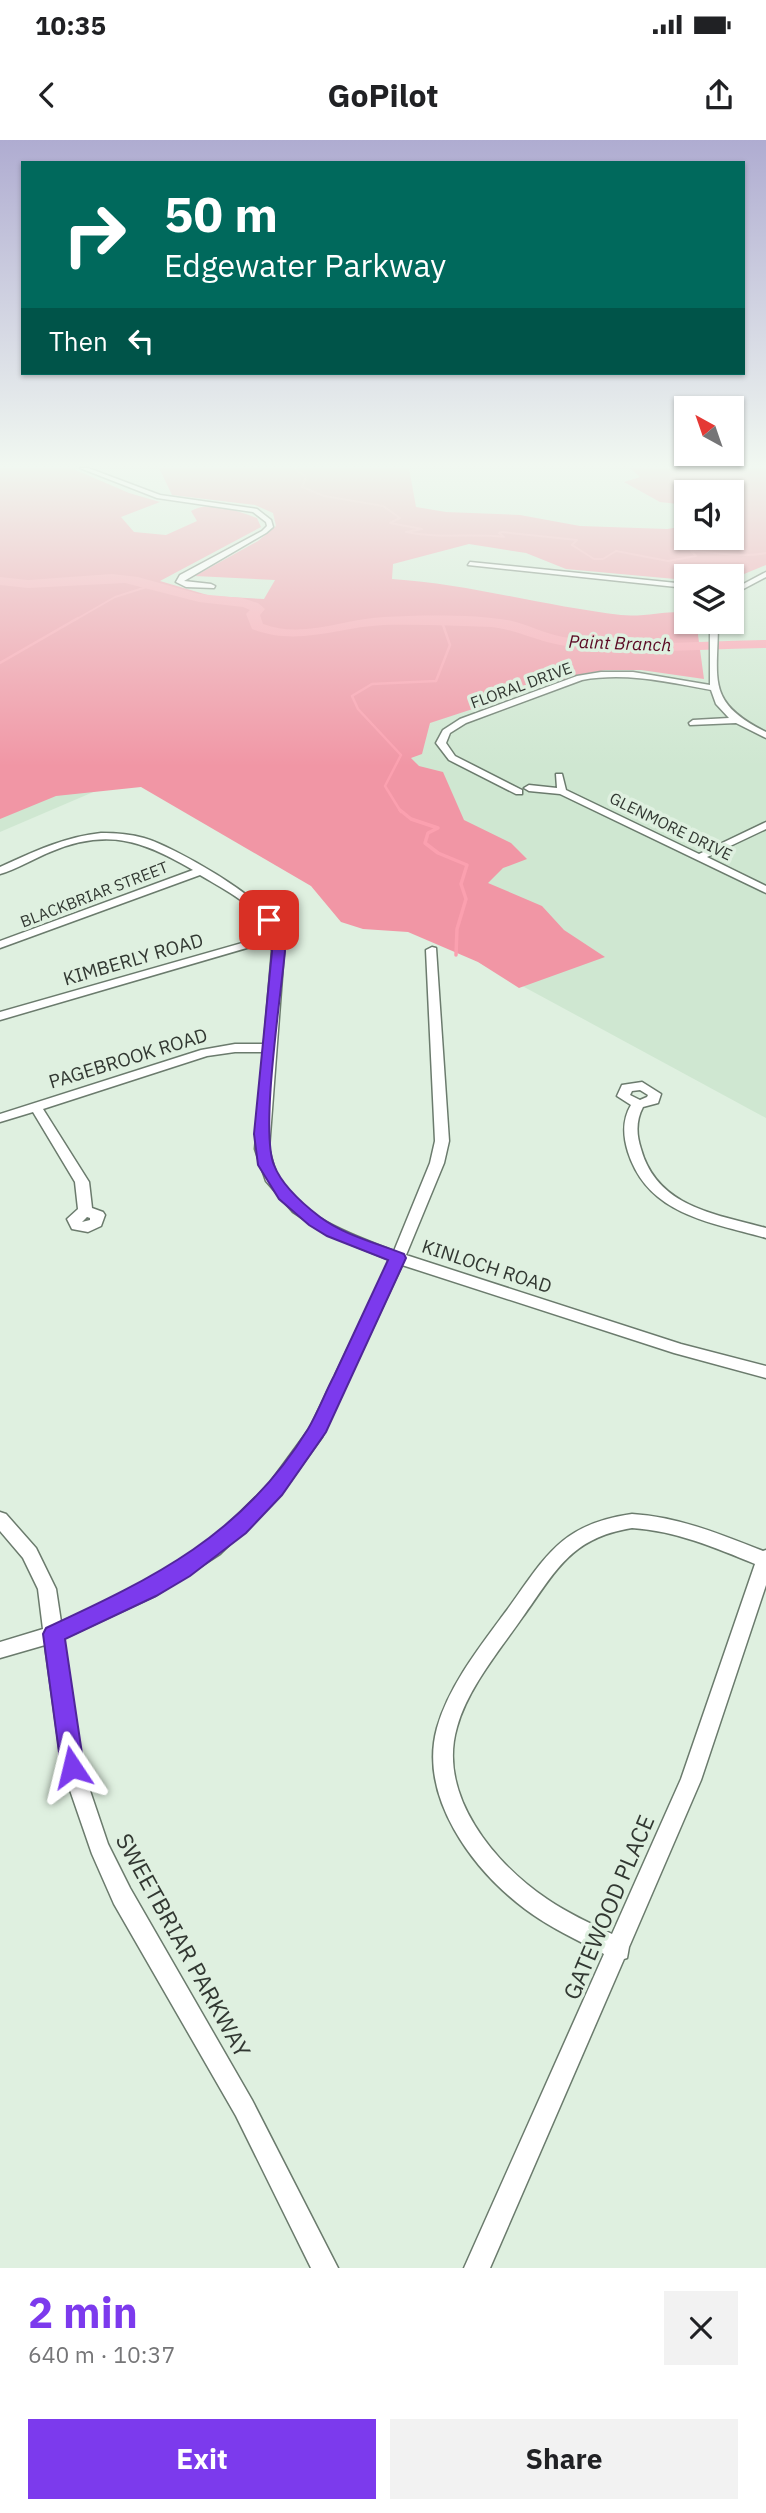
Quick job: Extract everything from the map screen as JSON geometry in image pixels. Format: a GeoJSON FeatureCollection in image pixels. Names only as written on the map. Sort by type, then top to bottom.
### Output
{"type":"FeatureCollection","features":[{"type":"Feature","properties":{"kind":"street"},"geometry":{"type":"LineString","coordinates":[[200,567],[183,577],[180,582],[186,585],[211,586]]}},
{"type":"Feature","properties":{"kind":"street"},"geometry":{"type":"LineString","coordinates":[[502,567],[674,585]]}},
{"type":"Feature","properties":{"kind":"street"},"geometry":{"type":"LineString","coordinates":[[744,586],[766,574]]}},
{"type":"Feature","properties":{"kind":"street"},"geometry":{"type":"LineString","coordinates":[[713,634],[716,701],[736,720],[766,735]]}},
{"type":"Feature","properties":{"kind":"street","name":"FLORAL DRIVE"},"geometry":{"type":"LineString","coordinates":[[524,790],[445,752],[441,743],[446,732],[463,721],[591,676],[633,674],[714,688]]}},
{"type":"Feature","properties":{"kind":"street"},"geometry":{"type":"LineString","coordinates":[[716,701],[693,723],[736,720]]}},
{"type":"Feature","properties":{"kind":"street"},"geometry":{"type":"LineString","coordinates":[[559,776],[562,791]]}},
{"type":"Feature","properties":{"kind":"street","name":"GLENMORE DRIVE"},"geometry":{"type":"LineString","coordinates":[[524,790],[562,791],[766,890]]}},
{"type":"Feature","properties":{"kind":"street"},"geometry":{"type":"LineString","coordinates":[[700,858],[766,825]]}},
{"type":"Feature","properties":{"kind":"street"},"geometry":{"type":"LineString","coordinates":[[0,871],[69,842],[114,836],[152,844],[256,906],[269,920],[277,936]]}},
{"type":"Feature","properties":{"kind":"street","name":"BLACKBRIAR STREET"},"geometry":{"type":"LineString","coordinates":[[0,946],[198,872]]}},
{"type":"Feature","properties":{"kind":"street","name":"KIMBERLY ROAD"},"geometry":{"type":"LineString","coordinates":[[0,1016],[277,936]]}},
{"type":"Feature","properties":{"kind":"street","name":"KINLOCH ROAD"},"geometry":{"type":"LineString","coordinates":[[277,936],[278,965],[262,1149],[273,1181],[298,1209],[333,1233],[398,1258],[680,1349],[766,1372]]}},
{"type":"Feature","properties":{"kind":"street"},"geometry":{"type":"LineString","coordinates":[[0,1650],[54,1634],[149,1590],[183,1570],[239,1527],[275,1489],[316,1432],[398,1258],[437,1163],[442,1141],[432,950]]}},
{"type":"Feature","properties":{"kind":"street","name":"PAGEBROOK ROAD"},"geometry":{"type":"LineString","coordinates":[[0,1118],[205,1053],[235,1048],[270,1048]]}},
{"type":"Feature","properties":{"kind":"street"},"geometry":{"type":"LineString","coordinates":[[638,1104],[631,1115],[635,1156],[642,1175],[654,1191],[683,1209],[766,1233]]}},
{"type":"Feature","properties":{"kind":"street"},"geometry":{"type":"LineString","coordinates":[[36,1107],[82,1182],[85,1211]]}},
{"type":"Feature","properties":{"kind":"street","name":"SWEETBRIAR PARKWAY"},"geometry":{"type":"LineString","coordinates":[[0,1518],[37,1564],[47,1589],[72,1767],[99,1847],[122,1896],[244,2109],[325,2268]]}},
{"type":"Feature","properties":{"kind":"street"},"geometry":{"type":"LineString","coordinates":[[619,1950],[531,1900],[502,1873],[466,1829],[447,1786],[442,1756],[446,1730],[458,1699],[556,1556],[575,1537],[599,1525],[626,1520],[676,1525],[766,1559]]}},
{"type":"Feature","properties":{"kind":"street","name":"GATEWOOD PLACE"},"geometry":{"type":"LineString","coordinates":[[477,2268],[619,1950],[691,1780],[766,1559]]}},
{"type":"Feature","properties":{"kind":"shaded area"},"geometry":{"type":"Polygon","coordinates":[[[0,567],[674,567],[674,634],[744,634],[744,567],[766,567],[766,1118],[133,775],[0,832],[0,567]]]}},
{"type":"Feature","properties":{"kind":"shaded area"},"geometry":{"type":"Polygon","coordinates":[[[0,567],[186,567],[160,581],[211,596],[264,599],[275,580],[195,576],[211,567],[393,567],[392,579],[449,585],[621,615],[674,612],[674,634],[698,634],[704,679],[641,670],[605,670],[576,675],[430,723],[422,754],[411,758],[419,766],[443,772],[464,820],[511,843],[527,859],[503,868],[488,883],[542,906],[564,930],[605,957],[519,988],[478,962],[408,932],[363,929],[341,922],[311,886],[141,787],[56,796],[0,819],[0,567]]]}},
{"type":"Feature","properties":{"kind":"shaded area"},"geometry":{"type":"Polygon","coordinates":[[[562,567],[674,567],[674,579],[566,569],[562,567]]]}},
{"type":"Feature","properties":{"kind":"shaded area"},"geometry":{"type":"Polygon","coordinates":[[[744,567],[760,567],[744,574],[744,567]]]}},
{"type":"Feature","properties":{"kind":"waterway","name":"Paint Branch"},"geometry":{"type":"LineString","coordinates":[[0,581],[28,584],[98,578],[138,581],[199,598],[248,604],[258,609],[253,614],[257,626],[272,632],[307,634],[382,621],[492,623],[511,625],[559,641],[610,646],[766,644]]}},
{"type":"Feature","properties":{"kind":"waterway"},"geometry":{"type":"LineString","coordinates":[[75,620],[115,597],[153,585]]}},
{"type":"Feature","properties":{"kind":"waterway"},"geometry":{"type":"LineString","coordinates":[[0,663],[78,618]]}},
{"type":"Feature","properties":{"kind":"waterway"},"geometry":{"type":"LineString","coordinates":[[401,812],[385,786],[401,755],[358,709],[352,696],[372,684],[436,681],[450,645],[442,622]]}},
{"type":"Feature","properties":{"kind":"waterway"},"geometry":{"type":"LineString","coordinates":[[400,810],[411,819],[438,828],[428,833],[425,843],[438,853],[467,865],[461,884],[466,899],[457,929],[456,955]]}},
{"type":"Feature","properties":{"kind":"route"},"geometry":{"type":"LineString","coordinates":[[72,1767],[54,1634],[99,1615],[183,1570],[214,1549],[239,1527],[275,1489],[298,1462],[316,1432],[398,1258],[333,1233],[314,1221],[285,1195],[273,1181],[266,1165],[261,1134],[278,965],[277,936],[269,920]]}}]}
